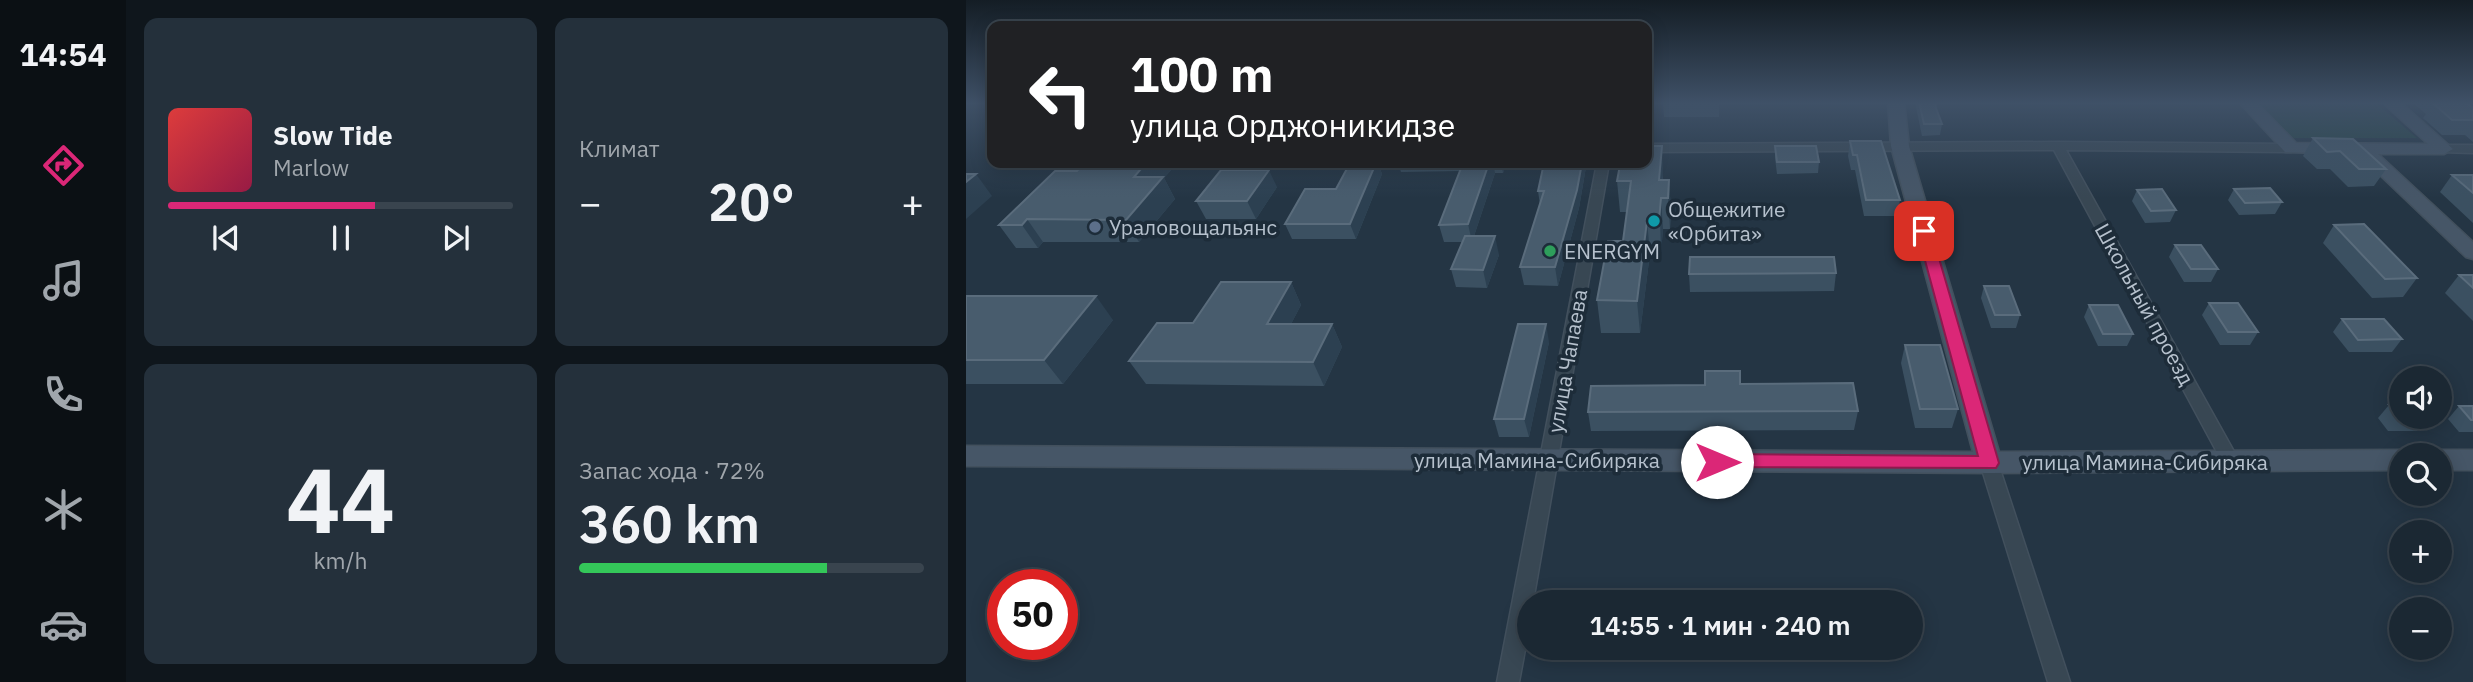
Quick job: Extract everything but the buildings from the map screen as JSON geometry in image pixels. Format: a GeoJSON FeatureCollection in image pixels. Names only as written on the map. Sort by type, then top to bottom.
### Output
{"type":"FeatureCollection","features":[{"type":"Feature","properties":{"kind":"main road"},"geometry":{"type":"LineString","coordinates":[[1899,134],[1900,146],[1989,463]]}},
{"type":"Feature","properties":{"kind":"main road"},"geometry":{"type":"LineString","coordinates":[[2277,134],[2291,148]]}},
{"type":"Feature","properties":{"kind":"main road"},"geometry":{"type":"LineString","coordinates":[[2427,134],[2444,149]]}},
{"type":"Feature","properties":{"kind":"main road"},"geometry":{"type":"LineString","coordinates":[[2363,149],[2473,253]]}},
{"type":"Feature","properties":{"kind":"main road","name":"улица Мамина-Сибиряка"},"geometry":{"type":"LineString","coordinates":[[966,456],[1989,463],[2389,460]]}},
{"type":"Feature","properties":{"kind":"main road"},"geometry":{"type":"LineString","coordinates":[[2452,460],[2473,460]]}},
{"type":"Feature","properties":{"kind":"street"},"geometry":{"type":"LineString","coordinates":[[1652,148],[2058,146],[2473,149]]}},
{"type":"Feature","properties":{"kind":"street","name":"Школьный проезд"},"geometry":{"type":"LineString","coordinates":[[2058,146],[2231,462]]}},
{"type":"Feature","properties":{"kind":"street","name":"улица Чапаева"},"geometry":{"type":"LineString","coordinates":[[1508,682],[1602,168]]}},
{"type":"Feature","properties":{"kind":"street"},"geometry":{"type":"LineString","coordinates":[[1989,463],[2059,682]]}},
{"type":"Feature","properties":{"kind":"green space"},"geometry":{"type":"Polygon","coordinates":[[[2283,134],[2412,134],[2417,138],[2287,138],[2283,134]]]}},
{"type":"Feature","properties":{"kind":"place","name":"Общежитие «Орбита»"},"geometry":{"type":"Point","coordinates":[1654,221]}},
{"type":"Feature","properties":{"kind":"place","name":"Ураловощальянс"},"geometry":{"type":"Point","coordinates":[1095,227]}},
{"type":"Feature","properties":{"kind":"place","name":"ENERGYM"},"geometry":{"type":"Point","coordinates":[1550,251]}},
{"type":"Feature","properties":{"kind":"route"},"geometry":{"type":"LineString","coordinates":[[1717,462],[1989,463],[1924,231]]}}]}
